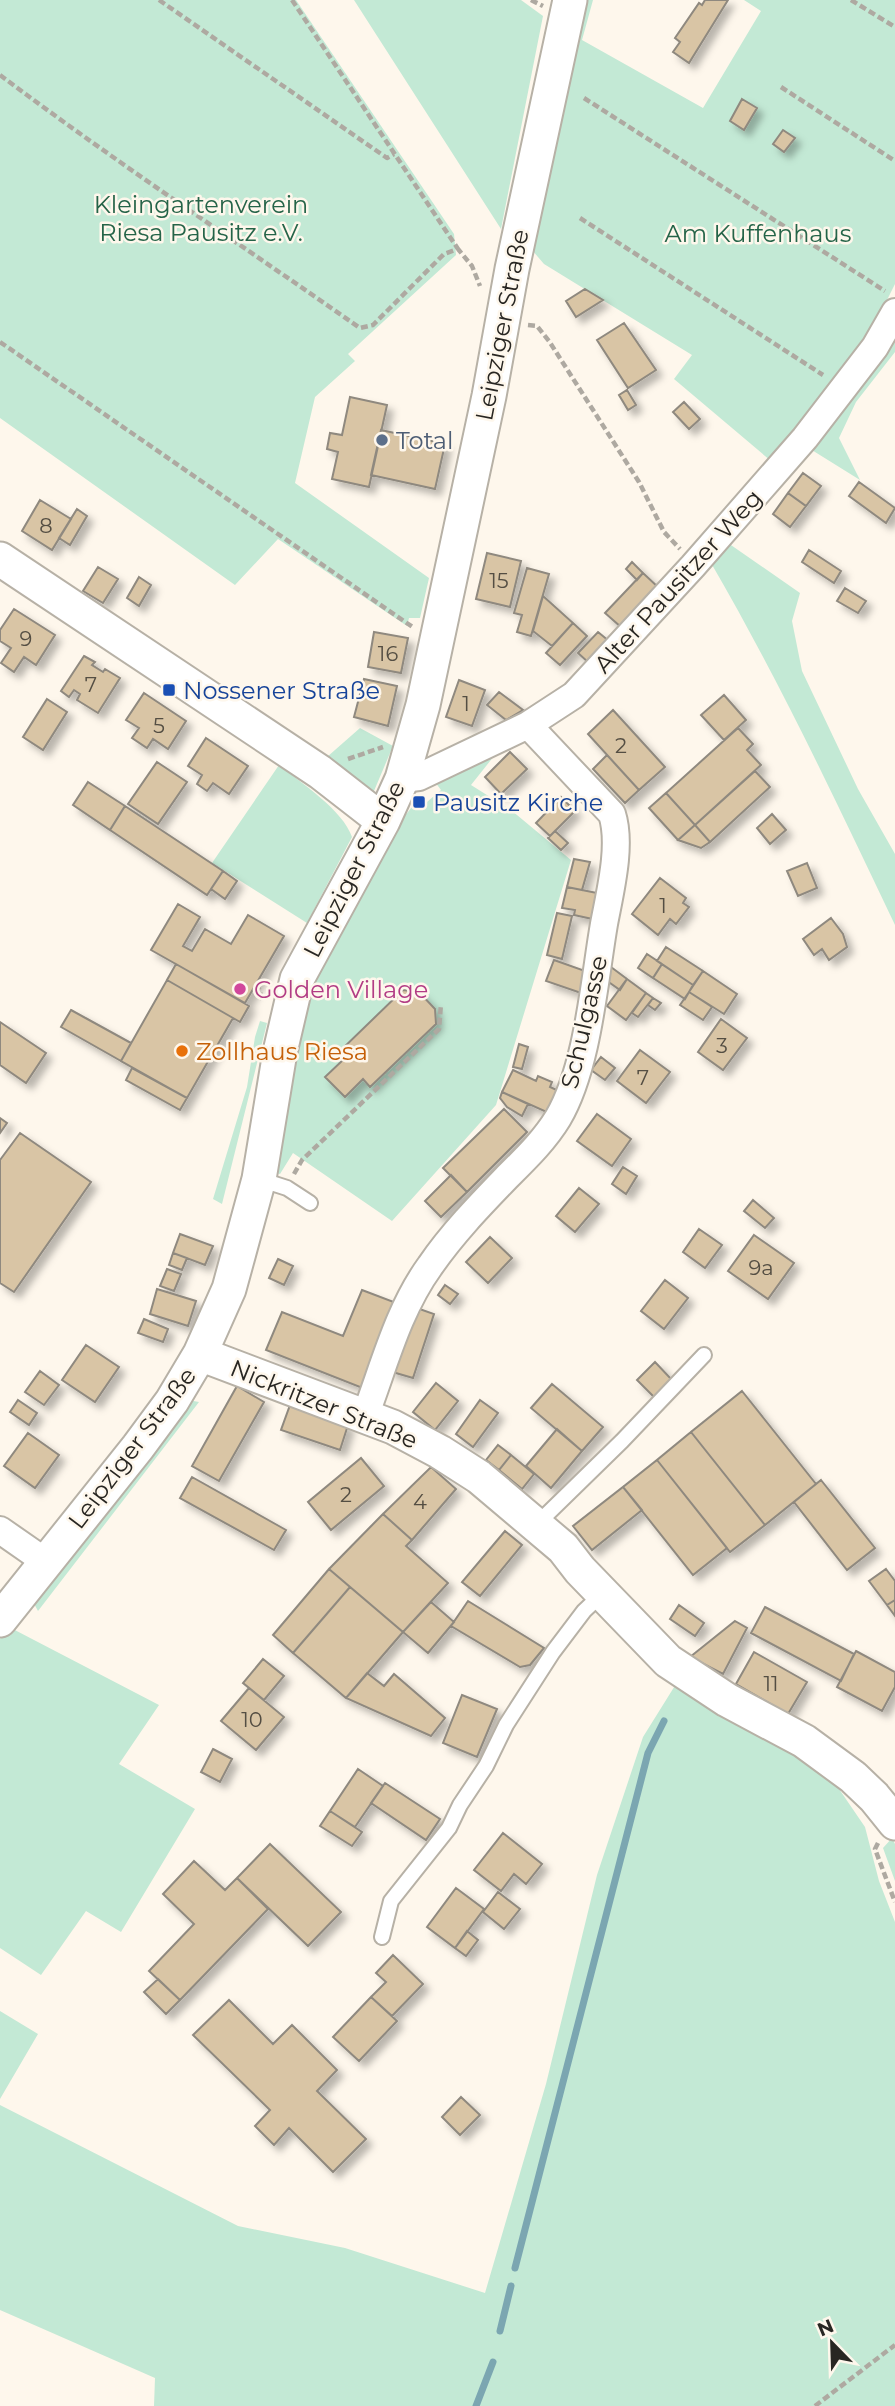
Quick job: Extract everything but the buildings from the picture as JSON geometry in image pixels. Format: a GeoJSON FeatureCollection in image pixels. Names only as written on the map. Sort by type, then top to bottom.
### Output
{"type":"FeatureCollection","features":[{"type":"Feature","properties":{"kind":"street","name":"Leipziger Straße"},"geometry":{"type":"LineString","coordinates":[[0,1620],[172,1401],[200,1354],[273,1183],[280,1052],[297,979],[383,821],[406,764],[423,705],[487,409],[570,0]]}},
{"type":"Feature","properties":{"kind":"street","name":"Alter Pausitzer Weg"},"geometry":{"type":"LineString","coordinates":[[406,764],[419,777],[528,724],[574,695],[693,566],[845,389],[875,347],[893,303]]}},
{"type":"Feature","properties":{"kind":"street"},"geometry":{"type":"LineString","coordinates":[[0,559],[320,772],[383,821]]}},
{"type":"Feature","properties":{"kind":"street","name":"Schulgasse"},"geometry":{"type":"LineString","coordinates":[[365,1416],[406,1307],[429,1266],[480,1205],[543,1140],[559,1117],[580,1060],[601,954],[616,834],[611,814],[528,724]]}},
{"type":"Feature","properties":{"kind":"street","name":"Nickritzer Straße"},"geometry":{"type":"LineString","coordinates":[[200,1354],[393,1427],[479,1477],[563,1548],[668,1661],[727,1700],[804,1741],[853,1777],[894,1819]]}},
{"type":"Feature","properties":{"kind":"street"},"geometry":{"type":"LineString","coordinates":[[0,1530],[46,1562]]}},
{"type":"Feature","properties":{"kind":"lane"},"geometry":{"type":"LineString","coordinates":[[273,1183],[310,1203]]}},
{"type":"Feature","properties":{"kind":"lane"},"geometry":{"type":"LineString","coordinates":[[537,1524],[704,1356]]}},
{"type":"Feature","properties":{"kind":"lane"},"geometry":{"type":"LineString","coordinates":[[382,1937],[391,1901],[449,1829],[460,1805],[486,1766],[506,1725],[553,1652],[584,1611],[603,1593]]}},
{"type":"Feature","properties":{"kind":"path"},"geometry":{"type":"LineString","coordinates":[[159,0],[387,158],[394,154]]}},
{"type":"Feature","properties":{"kind":"path"},"geometry":{"type":"LineString","coordinates":[[292,0],[472,266],[486,303],[503,321],[537,326],[549,341],[639,482],[664,532],[693,566]]}},
{"type":"Feature","properties":{"kind":"path"},"geometry":{"type":"LineString","coordinates":[[851,0],[895,27]]}},
{"type":"Feature","properties":{"kind":"path"},"geometry":{"type":"LineString","coordinates":[[0,75],[80,136],[194,211],[360,328],[373,325],[444,254],[458,249]]}},
{"type":"Feature","properties":{"kind":"path"},"geometry":{"type":"LineString","coordinates":[[781,87],[895,161]]}},
{"type":"Feature","properties":{"kind":"path"},"geometry":{"type":"LineString","coordinates":[[584,98],[893,303]]}},
{"type":"Feature","properties":{"kind":"path"},"geometry":{"type":"LineString","coordinates":[[580,218],[845,389]]}},
{"type":"Feature","properties":{"kind":"path"},"geometry":{"type":"LineString","coordinates":[[0,342],[426,636],[436,640]]}},
{"type":"Feature","properties":{"kind":"path"},"geometry":{"type":"LineString","coordinates":[[320,772],[333,764],[391,744],[406,764]]}},
{"type":"Feature","properties":{"kind":"path"},"geometry":{"type":"LineString","coordinates":[[257,983],[263,1002]]}},
{"type":"Feature","properties":{"kind":"path"},"geometry":{"type":"LineString","coordinates":[[273,1183],[302,1160],[439,1029],[441,1004]]}},
{"type":"Feature","properties":{"kind":"path"},"geometry":{"type":"LineString","coordinates":[[894,1819],[875,1849],[895,1902]]}},
{"type":"Feature","properties":{"kind":"path"},"geometry":{"type":"LineString","coordinates":[[815,2406],[895,2344]]}},
{"type":"Feature","properties":{"kind":"green space","name":"Kleingartenverein Riesa Pausitz e.V."},"geometry":{"type":"Polygon","coordinates":[[[0,0],[296,0],[454,234],[456,255],[348,354],[355,361],[315,397],[295,483],[429,578],[420,618],[409,618],[407,626],[278,539],[235,585],[0,418],[0,0]]]}},
{"type":"Feature","properties":{"kind":"green space"},"geometry":{"type":"Polygon","coordinates":[[[354,0],[521,0],[543,16],[501,229],[354,0]]]}},
{"type":"Feature","properties":{"kind":"green space","name":"Am Kuffenhaus"},"geometry":{"type":"Polygon","coordinates":[[[584,0],[593,0],[582,40],[703,108],[761,11],[744,0],[895,0],[895,284],[868,338],[838,381],[833,379],[830,384],[832,386],[771,461],[674,379],[692,355],[544,264],[532,250],[584,0]]]}},
{"type":"Feature","properties":{"kind":"green space"},"geometry":{"type":"Polygon","coordinates":[[[895,329],[895,352],[856,402],[839,438],[860,480],[807,447],[895,329]]]}},
{"type":"Feature","properties":{"kind":"green space"},"geometry":{"type":"Polygon","coordinates":[[[728,543],[800,593],[792,621],[802,671],[858,789],[895,854],[895,925],[784,697],[711,563],[728,543]]]}},
{"type":"Feature","properties":{"kind":"green space"},"geometry":{"type":"Polygon","coordinates":[[[360,728],[393,746],[374,791],[368,790],[327,757],[360,728]]]}},
{"type":"Feature","properties":{"kind":"green space"},"geometry":{"type":"Polygon","coordinates":[[[502,746],[471,785],[511,810],[571,860],[496,1105],[392,1221],[293,1153],[280,1174],[276,1173],[296,1043],[315,976],[399,823],[420,797],[427,802],[441,790],[435,782],[502,746]]]}},
{"type":"Feature","properties":{"kind":"green space"},"geometry":{"type":"Polygon","coordinates":[[[279,765],[331,807],[352,837],[307,923],[212,863],[279,765]]]}},
{"type":"Feature","properties":{"kind":"green space"},"geometry":{"type":"Polygon","coordinates":[[[260,1021],[267,1023],[222,1204],[213,1199],[247,1087],[260,1021]]]}},
{"type":"Feature","properties":{"kind":"green space"},"geometry":{"type":"Polygon","coordinates":[[[188,1400],[199,1402],[38,1611],[32,1600],[188,1400]]]}},
{"type":"Feature","properties":{"kind":"green space"},"geometry":{"type":"Polygon","coordinates":[[[9,1627],[159,1705],[119,1764],[195,1809],[121,1932],[86,1911],[41,1975],[0,1948],[0,1639],[9,1627]]]}},
{"type":"Feature","properties":{"kind":"green space"},"geometry":{"type":"Polygon","coordinates":[[[676,1684],[800,1752],[837,1786],[865,1827],[879,1881],[895,1922],[895,2406],[154,2406],[155,2378],[0,2310],[0,2105],[238,2226],[345,2248],[485,2293],[546,2084],[597,1875],[643,1737],[676,1684]]]}},
{"type":"Feature","properties":{"kind":"green space"},"geometry":{"type":"Polygon","coordinates":[[[892,1838],[895,1844],[895,1881],[883,1848],[892,1838]]]}},
{"type":"Feature","properties":{"kind":"green space"},"geometry":{"type":"Polygon","coordinates":[[[0,2011],[38,2034],[0,2099],[0,2011]]]}},
{"type":"Feature","properties":{"kind":"waterway"},"geometry":{"type":"LineString","coordinates":[[515,2268],[648,1753],[664,1721]]}},
{"type":"Feature","properties":{"kind":"waterway"},"geometry":{"type":"LineString","coordinates":[[500,2331],[511,2286]]}},
{"type":"Feature","properties":{"kind":"waterway"},"geometry":{"type":"LineString","coordinates":[[476,2406],[493,2362]]}},
{"type":"Feature","properties":{"kind":"place","name":"Total"},"geometry":{"type":"Point","coordinates":[382,440]}},
{"type":"Feature","properties":{"kind":"place","name":"Nossener Straße"},"geometry":{"type":"Point","coordinates":[169,690]}},
{"type":"Feature","properties":{"kind":"place","name":"Pausitz Kirche"},"geometry":{"type":"Point","coordinates":[419,802]}},
{"type":"Feature","properties":{"kind":"place","name":"Golden Village"},"geometry":{"type":"Point","coordinates":[240,989]}},
{"type":"Feature","properties":{"kind":"place","name":"Zollhaus Riesa"},"geometry":{"type":"Point","coordinates":[182,1051]}}]}
